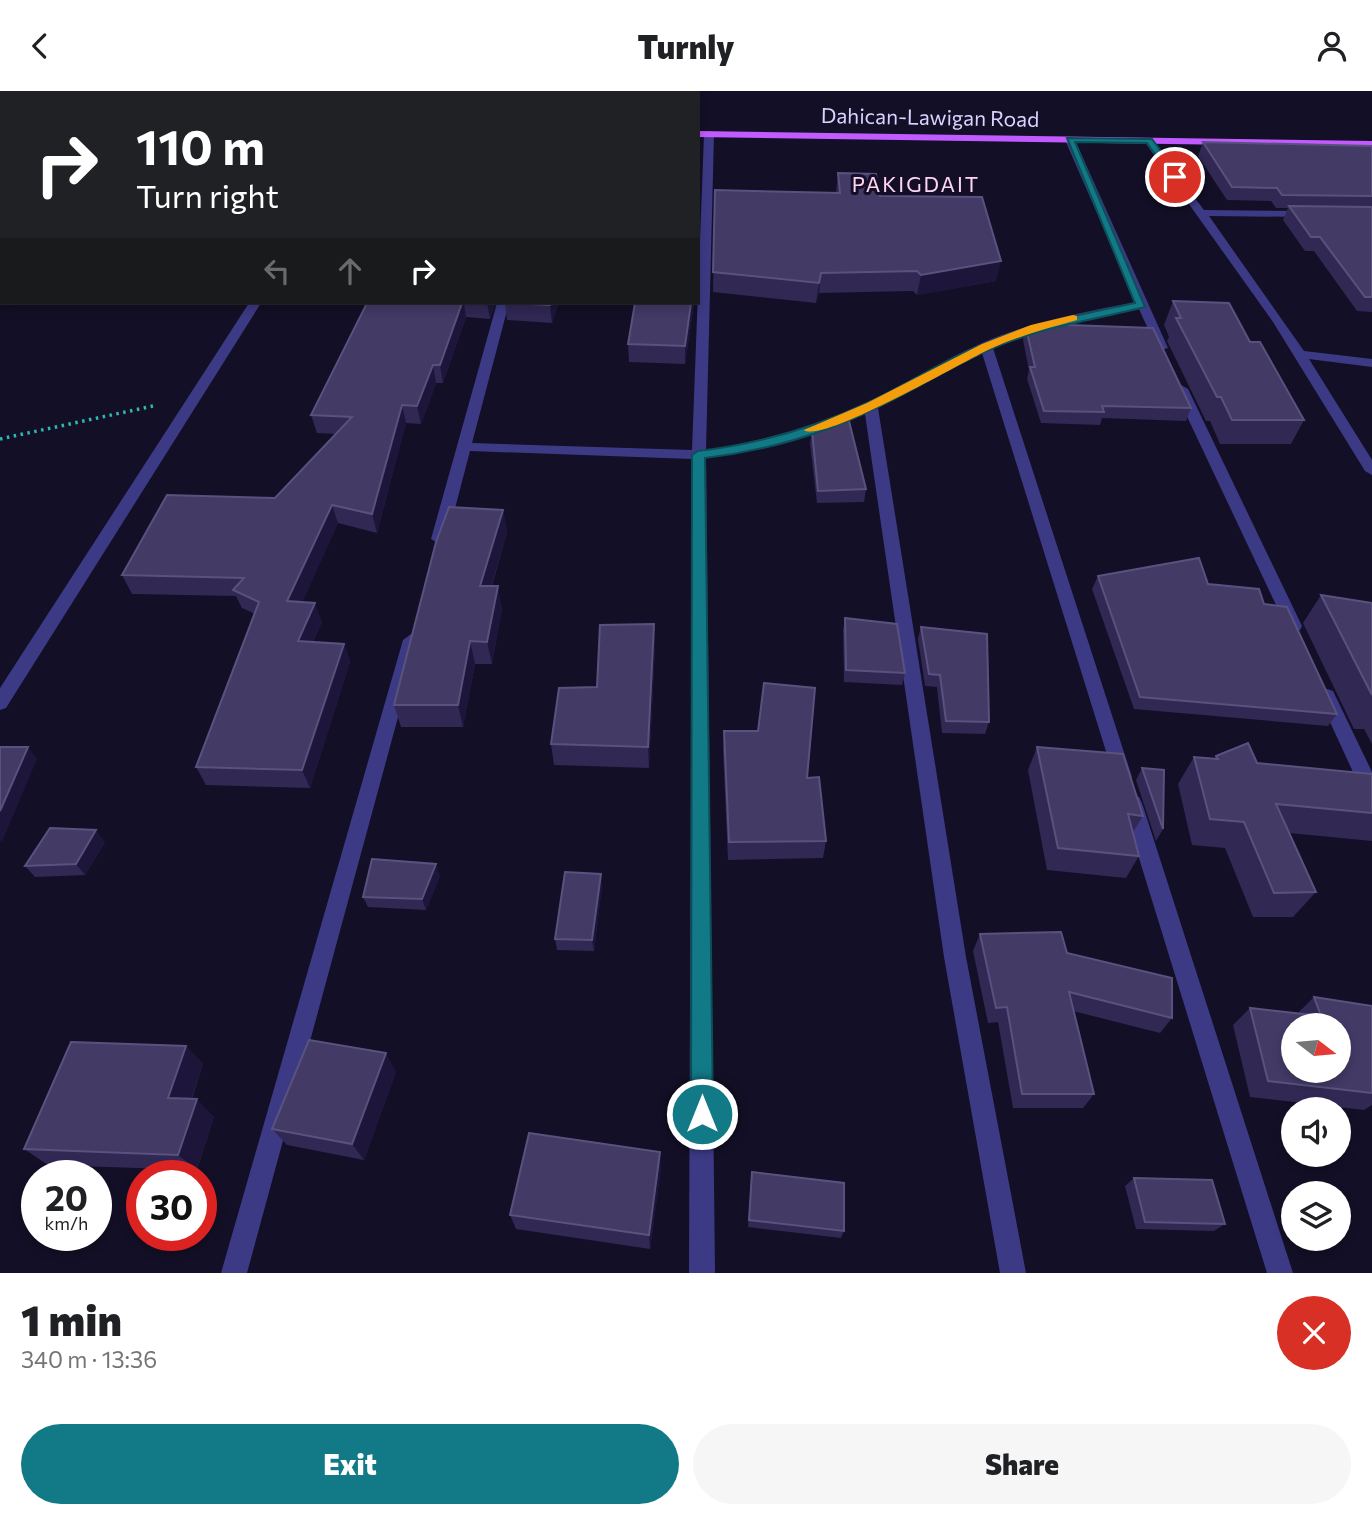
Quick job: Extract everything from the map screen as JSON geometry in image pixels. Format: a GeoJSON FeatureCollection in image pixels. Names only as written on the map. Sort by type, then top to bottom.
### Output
{"type":"FeatureCollection","features":[{"type":"Feature","properties":{"kind":"main road","name":"Dahican-Lawigan Road"},"geometry":{"type":"LineString","coordinates":[[704,134],[1372,144]]}},
{"type":"Feature","properties":{"kind":"street"},"geometry":{"type":"LineString","coordinates":[[702,1273],[698,455],[704,134]]}},
{"type":"Feature","properties":{"kind":"street"},"geometry":{"type":"LineString","coordinates":[[1070,140],[1141,305],[1301,642]]}},
{"type":"Feature","properties":{"kind":"street"},"geometry":{"type":"LineString","coordinates":[[1149,141],[1300,354],[1372,471]]}},
{"type":"Feature","properties":{"kind":"street"},"geometry":{"type":"LineString","coordinates":[[1201,213],[1319,214]]}},
{"type":"Feature","properties":{"kind":"street"},"geometry":{"type":"LineString","coordinates":[[0,703],[254,305]]}},
{"type":"Feature","properties":{"kind":"street"},"geometry":{"type":"LineString","coordinates":[[435,555],[502,305]]}},
{"type":"Feature","properties":{"kind":"street"},"geometry":{"type":"LineString","coordinates":[[464,447],[698,455],[777,442],[871,406],[986,347],[1035,328],[1141,305]]}},
{"type":"Feature","properties":{"kind":"street"},"geometry":{"type":"LineString","coordinates":[[986,347],[1280,1273]]}},
{"type":"Feature","properties":{"kind":"street"},"geometry":{"type":"LineString","coordinates":[[1300,354],[1372,363]]}},
{"type":"Feature","properties":{"kind":"street"},"geometry":{"type":"LineString","coordinates":[[871,406],[950,930],[1013,1273]]}},
{"type":"Feature","properties":{"kind":"street"},"geometry":{"type":"LineString","coordinates":[[234,1273],[416,622]]}},
{"type":"Feature","properties":{"kind":"street"},"geometry":{"type":"LineString","coordinates":[[1319,679],[1372,792]]}},
{"type":"Feature","properties":{"kind":"path"},"geometry":{"type":"LineString","coordinates":[[0,439],[198,396]]}},
{"type":"Feature","properties":{"kind":"building"},"geometry":{"type":"Polygon","coordinates":[[[1203,142],[1372,146],[1372,196],[1282,195],[1277,188],[1232,187],[1203,142]]]}},
{"type":"Feature","properties":{"kind":"building"},"geometry":{"type":"Polygon","coordinates":[[[838,173],[876,174],[880,196],[982,197],[1001,261],[921,275],[917,271],[821,273],[819,283],[713,272],[715,190],[840,193],[838,173]]]}},
{"type":"Feature","properties":{"kind":"building"},"geometry":{"type":"Polygon","coordinates":[[[1289,206],[1372,207],[1372,297],[1365,297],[1320,237],[1311,237],[1289,206]]]}},
{"type":"Feature","properties":{"kind":"building"},"geometry":{"type":"Polygon","coordinates":[[[1173,301],[1229,303],[1250,342],[1260,342],[1304,420],[1232,420],[1176,318],[1181,318],[1173,301]]]}},
{"type":"Feature","properties":{"kind":"building"},"geometry":{"type":"Polygon","coordinates":[[[366,305],[461,305],[440,365],[433,365],[417,406],[402,405],[372,514],[332,505],[287,601],[315,603],[298,641],[344,644],[302,770],[196,767],[259,602],[233,590],[244,578],[122,575],[167,495],[275,498],[352,417],[311,415],[366,305]]]}},
{"type":"Feature","properties":{"kind":"building"},"geometry":{"type":"Polygon","coordinates":[[[635,305],[691,305],[685,346],[628,344],[635,305]]]}},
{"type":"Feature","properties":{"kind":"building"},"geometry":{"type":"Polygon","coordinates":[[[1040,324],[1153,328],[1191,408],[1102,406],[1104,412],[1044,411],[1030,367],[1035,367],[1026,328],[1040,324]]]}},
{"type":"Feature","properties":{"kind":"building"},"geometry":{"type":"Polygon","coordinates":[[[848,417],[866,489],[818,491],[812,431],[848,417]]]}},
{"type":"Feature","properties":{"kind":"building"},"geometry":{"type":"Polygon","coordinates":[[[449,507],[503,510],[480,586],[498,586],[487,642],[470,641],[458,705],[394,705],[436,542],[449,507]]]}},
{"type":"Feature","properties":{"kind":"building"},"geometry":{"type":"Polygon","coordinates":[[[1199,558],[1208,584],[1259,589],[1264,604],[1287,607],[1337,714],[1140,697],[1098,576],[1199,558]]]}},
{"type":"Feature","properties":{"kind":"building"},"geometry":{"type":"Polygon","coordinates":[[[1321,595],[1372,603],[1372,695],[1321,595]]]}},
{"type":"Feature","properties":{"kind":"building"},"geometry":{"type":"Polygon","coordinates":[[[845,618],[897,624],[905,673],[846,670],[845,618]]]}},
{"type":"Feature","properties":{"kind":"building"},"geometry":{"type":"Polygon","coordinates":[[[654,624],[648,747],[551,744],[559,688],[597,687],[600,625],[654,624]]]}},
{"type":"Feature","properties":{"kind":"building"},"geometry":{"type":"Polygon","coordinates":[[[921,627],[987,634],[989,722],[946,721],[940,675],[929,674],[921,627]]]}},
{"type":"Feature","properties":{"kind":"building"},"geometry":{"type":"Polygon","coordinates":[[[764,683],[815,688],[807,778],[819,777],[826,841],[729,842],[724,731],[758,731],[764,683]]]}},
{"type":"Feature","properties":{"kind":"building"},"geometry":{"type":"Polygon","coordinates":[[[1248,743],[1257,763],[1372,774],[1372,813],[1276,804],[1316,892],[1274,893],[1244,822],[1210,819],[1194,757],[1218,759],[1216,756],[1248,743]]]}},
{"type":"Feature","properties":{"kind":"building"},"geometry":{"type":"Polygon","coordinates":[[[0,747],[28,747],[0,811],[0,747]]]}},
{"type":"Feature","properties":{"kind":"building"},"geometry":{"type":"Polygon","coordinates":[[[1037,747],[1123,754],[1143,816],[1128,814],[1139,856],[1058,848],[1037,747]]]}},
{"type":"Feature","properties":{"kind":"building"},"geometry":{"type":"Polygon","coordinates":[[[1142,768],[1164,770],[1163,829],[1142,768]]]}},
{"type":"Feature","properties":{"kind":"building"},"geometry":{"type":"Polygon","coordinates":[[[50,828],[96,830],[76,864],[25,866],[50,828]]]}},
{"type":"Feature","properties":{"kind":"building"},"geometry":{"type":"Polygon","coordinates":[[[372,859],[436,864],[422,899],[363,897],[372,859]]]}},
{"type":"Feature","properties":{"kind":"building"},"geometry":{"type":"Polygon","coordinates":[[[565,872],[601,874],[592,940],[555,939],[565,872]]]}},
{"type":"Feature","properties":{"kind":"building"},"geometry":{"type":"Polygon","coordinates":[[[1061,932],[1067,953],[1172,978],[1172,1018],[1069,992],[1094,1094],[1022,1094],[1007,1007],[996,1008],[980,934],[1061,932]]]}},
{"type":"Feature","properties":{"kind":"building"},"geometry":{"type":"Polygon","coordinates":[[[1314,997],[1372,1006],[1372,1093],[1285,1083],[1351,1083],[1351,1013],[1320,1013],[1314,997]]]}},
{"type":"Feature","properties":{"kind":"building"},"geometry":{"type":"Polygon","coordinates":[[[1250,1008],[1294,1013],[1281,1013],[1281,1082],[1268,1081],[1250,1008]]]}},
{"type":"Feature","properties":{"kind":"building"},"geometry":{"type":"Polygon","coordinates":[[[309,1040],[386,1053],[352,1144],[272,1129],[309,1040]]]}},
{"type":"Feature","properties":{"kind":"building"},"geometry":{"type":"Polygon","coordinates":[[[71,1042],[186,1046],[168,1098],[197,1099],[178,1155],[24,1149],[71,1042]]]}},
{"type":"Feature","properties":{"kind":"building"},"geometry":{"type":"Polygon","coordinates":[[[529,1133],[660,1152],[649,1235],[510,1215],[529,1133]]]}},
{"type":"Feature","properties":{"kind":"building"},"geometry":{"type":"Polygon","coordinates":[[[752,1172],[844,1183],[844,1231],[749,1220],[752,1172]]]}},
{"type":"Feature","properties":{"kind":"building"},"geometry":{"type":"Polygon","coordinates":[[[1134,1178],[1212,1180],[1225,1224],[1145,1222],[1134,1178]]]}},
{"type":"Feature","properties":{"kind":"slow traffic"},"geometry":{"type":"LineString","coordinates":[[811,430],[871,406],[986,347],[1035,328],[1073,318]]}},
{"type":"Feature","properties":{"kind":"district","name":"PAKIGDAIT"},"geometry":{"type":"Point","coordinates":[916,185]}},
{"type":"Feature","properties":{"kind":"route"},"geometry":{"type":"LineString","coordinates":[[702,1114],[698,455],[777,442],[871,406],[986,347],[1035,328],[1141,305],[1070,140],[1149,141],[1175,177]]}}]}
